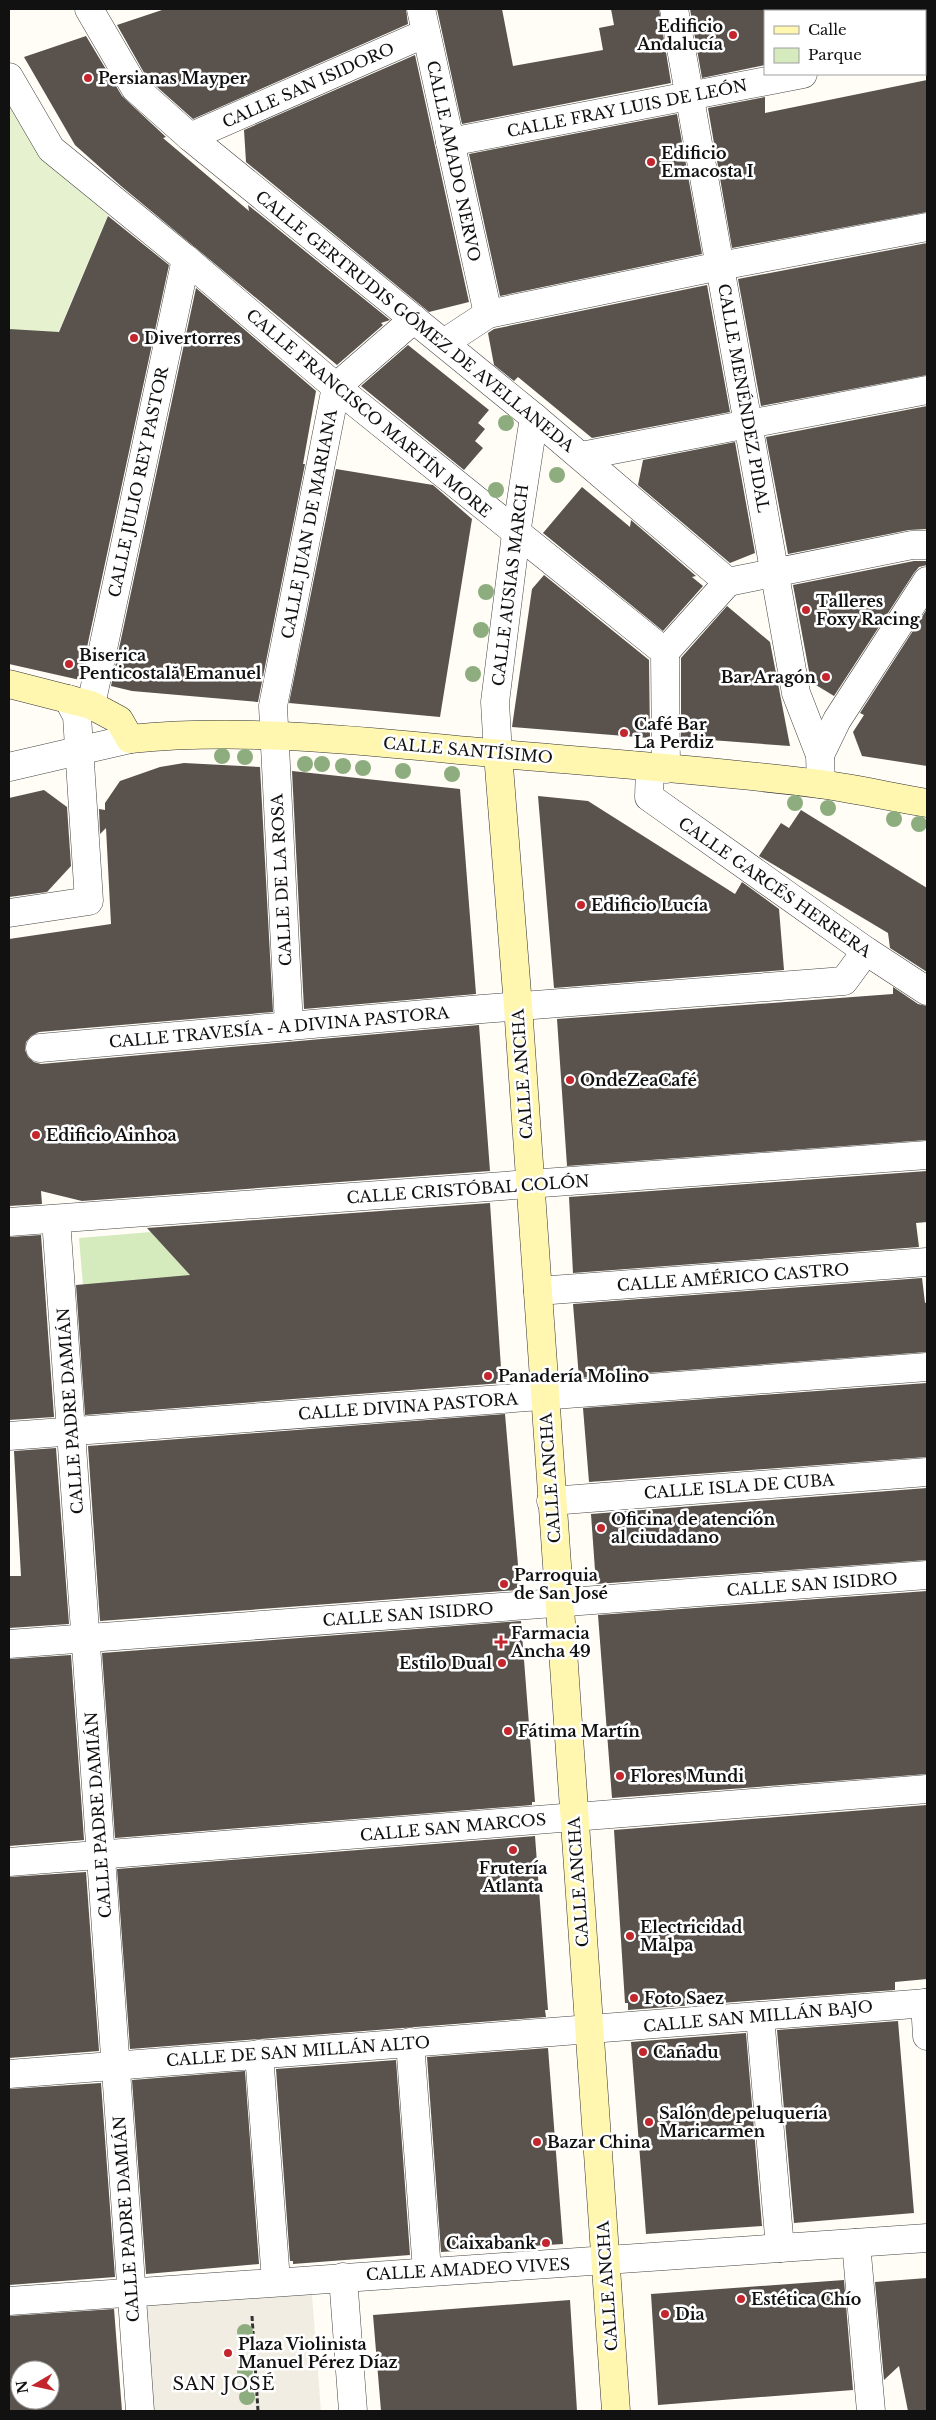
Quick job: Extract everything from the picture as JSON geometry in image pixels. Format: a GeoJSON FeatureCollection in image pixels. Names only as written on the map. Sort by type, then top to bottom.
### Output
{"type":"FeatureCollection","features":[{"type":"Feature","properties":{"kind":"main road"},"geometry":{"type":"LineString","coordinates":[[9,684],[80,702],[118,720],[130,739]]}},
{"type":"Feature","properties":{"kind":"main road","name":"CALLE SANTÍSIMO"},"geometry":{"type":"LineString","coordinates":[[130,739],[181,734],[273,734],[821,784],[927,803]]}},
{"type":"Feature","properties":{"kind":"main road","name":"CALLE ANCHA"},"geometry":{"type":"LineString","coordinates":[[498,754],[518,1006],[551,1501],[616,2411]]}},
{"type":"Feature","properties":{"kind":"street","name":"CALLE MENÉNDEZ PIDAL"},"geometry":{"type":"LineString","coordinates":[[674,9],[796,693],[820,755],[821,784]]}},
{"type":"Feature","properties":{"kind":"street","name":"CALLE GERTRUDIS GÓMEZ DE AVELLANEDA"},"geometry":{"type":"LineString","coordinates":[[97,11],[135,88],[190,137],[581,456],[728,582]]}},
{"type":"Feature","properties":{"kind":"street","name":"CALLE SAN ISIDORO"},"geometry":{"type":"LineString","coordinates":[[190,137],[424,21]]}},
{"type":"Feature","properties":{"kind":"street","name":"CALLE AMADO NERVO"},"geometry":{"type":"LineString","coordinates":[[424,21],[488,314]]}},
{"type":"Feature","properties":{"kind":"street","name":"CALLE FRAY LUIS DE LEÓN"},"geometry":{"type":"LineString","coordinates":[[450,142],[798,75]]}},
{"type":"Feature","properties":{"kind":"street","name":"CALLE FRANCISCO MARTÍN MORE"},"geometry":{"type":"LineString","coordinates":[[9,77],[51,149],[186,259],[336,387],[516,534],[665,652]]}},
{"type":"Feature","properties":{"kind":"street"},"geometry":{"type":"LineString","coordinates":[[444,343],[488,314],[720,266],[927,227]]}},
{"type":"Feature","properties":{"kind":"street","name":"CALLE JULIO REY PASTOR"},"geometry":{"type":"LineString","coordinates":[[80,702],[186,259]]}},
{"type":"Feature","properties":{"kind":"street","name":"CALLE JUAN DE MARIANA"},"geometry":{"type":"LineString","coordinates":[[273,734],[273,706],[336,387],[414,319]]}},
{"type":"Feature","properties":{"kind":"street"},"geometry":{"type":"LineString","coordinates":[[581,456],[927,390]]}},
{"type":"Feature","properties":{"kind":"street","name":"CALLE AUSIAS MARCH"},"geometry":{"type":"LineString","coordinates":[[498,754],[495,702],[516,534],[534,417]]}},
{"type":"Feature","properties":{"kind":"street"},"geometry":{"type":"LineString","coordinates":[[658,768],[665,652],[728,582],[774,571],[912,545],[927,545]]}},
{"type":"Feature","properties":{"kind":"street"},"geometry":{"type":"LineString","coordinates":[[820,755],[837,720],[927,581]]}},
{"type":"Feature","properties":{"kind":"street"},"geometry":{"type":"LineString","coordinates":[[9,913],[89,901],[78,752],[77,716],[80,702]]}},
{"type":"Feature","properties":{"kind":"street","name":"CALLE DE LA ROSA"},"geometry":{"type":"LineString","coordinates":[[273,734],[289,1026]]}},
{"type":"Feature","properties":{"kind":"street","name":"CALLE SANTÍSIMO"},"geometry":{"type":"LineString","coordinates":[[9,767],[130,739]]}},
{"type":"Feature","properties":{"kind":"street","name":"CALLE GARCÉS HERRERA"},"geometry":{"type":"LineString","coordinates":[[658,768],[649,797],[866,951],[927,991]]}},
{"type":"Feature","properties":{"kind":"street","name":"CALLE TRAVESÍA - A DIVINA PASTORA"},"geometry":{"type":"LineString","coordinates":[[40,1048],[518,1006],[844,981],[866,951]]}},
{"type":"Feature","properties":{"kind":"street","name":"CALLE CRISTÓBAL COLÓN"},"geometry":{"type":"LineString","coordinates":[[9,1222],[927,1155]]}},
{"type":"Feature","properties":{"kind":"street","name":"CALLE PADRE DAMIÁN"},"geometry":{"type":"LineString","coordinates":[[56,1219],[101,1854],[114,2066],[140,2411]]}},
{"type":"Feature","properties":{"kind":"street","name":"CALLE AMÉRICO CASTRO"},"geometry":{"type":"LineString","coordinates":[[538,1291],[927,1262]]}},
{"type":"Feature","properties":{"kind":"street","name":"CALLE DIVINA PASTORA"},"geometry":{"type":"LineString","coordinates":[[9,1436],[927,1367]]}},
{"type":"Feature","properties":{"kind":"street","name":"CALLE ISLA DE CUBA"},"geometry":{"type":"LineString","coordinates":[[551,1501],[927,1472]]}},
{"type":"Feature","properties":{"kind":"street","name":"CALLE SAN ISIDRO"},"geometry":{"type":"LineString","coordinates":[[9,1644],[927,1575]]}},
{"type":"Feature","properties":{"kind":"street","name":"CALLE SAN MARCOS"},"geometry":{"type":"LineString","coordinates":[[9,1862],[927,1789]]}},
{"type":"Feature","properties":{"kind":"street"},"geometry":{"type":"LineString","coordinates":[[926,2003],[927,2036]]}},
{"type":"Feature","properties":{"kind":"street","name":"CALLE SAN MILLÁN BAJO"},"geometry":{"type":"LineString","coordinates":[[588,2029],[926,2003]]}},
{"type":"Feature","properties":{"kind":"street"},"geometry":{"type":"LineString","coordinates":[[760,2016],[780,2248]]}},
{"type":"Feature","properties":{"kind":"street","name":"CALLE DE SAN MILLÁN ALTO"},"geometry":{"type":"LineString","coordinates":[[9,2074],[588,2029]]}},
{"type":"Feature","properties":{"kind":"street"},"geometry":{"type":"LineString","coordinates":[[410,2042],[427,2271]]}},
{"type":"Feature","properties":{"kind":"street"},"geometry":{"type":"LineString","coordinates":[[259,2054],[276,2281]]}},
{"type":"Feature","properties":{"kind":"street","name":"CALLE AMADEO VIVES"},"geometry":{"type":"LineString","coordinates":[[9,2301],[276,2281],[927,2238]]}},
{"type":"Feature","properties":{"kind":"street"},"geometry":{"type":"LineString","coordinates":[[856,2243],[871,2411]]}},
{"type":"Feature","properties":{"kind":"street"},"geometry":{"type":"LineString","coordinates":[[343,2277],[354,2411]]}},
{"type":"Feature","properties":{"kind":"path"},"geometry":{"type":"LineString","coordinates":[[252,2323],[258,2411]]}},
{"type":"Feature","properties":{"kind":"green space"},"geometry":{"type":"Polygon","coordinates":[[[9,93],[43,153],[108,215],[39,378],[9,459],[9,93]]]}},
{"type":"Feature","properties":{"kind":"green space"},"geometry":{"type":"Polygon","coordinates":[[[151,1232],[225,1313],[83,1285],[79,1238],[151,1232]]]}},
{"type":"Feature","properties":{"kind":"shaded area","name":"Plaza Violinista Manuel Pérez Díaz"},"geometry":{"type":"Polygon","coordinates":[[[311,2282],[321,2411],[144,2411],[135,2295],[311,2282]]]}},
{"type":"Feature","properties":{"kind":"building"},"geometry":{"type":"Polygon","coordinates":[[[165,9],[406,9],[408,24],[193,119],[147,78],[117,25],[165,9]]]}},
{"type":"Feature","properties":{"kind":"building"},"geometry":{"type":"Polygon","coordinates":[[[437,9],[502,9],[513,66],[603,50],[599,28],[614,25],[611,9],[659,9],[671,83],[462,124],[437,9]]]}},
{"type":"Feature","properties":{"kind":"building","name":"Edificio Andalucía"},"geometry":{"type":"Polygon","coordinates":[[[690,9],[765,9],[764,65],[702,78],[690,9]]]}},
{"type":"Feature","properties":{"kind":"building"},"geometry":{"type":"Polygon","coordinates":[[[86,36],[122,96],[166,137],[163,138],[249,211],[248,205],[390,320],[381,323],[383,325],[337,365],[121,186],[75,145],[24,57],[86,36]]]}},
{"type":"Feature","properties":{"kind":"building"},"geometry":{"type":"Polygon","coordinates":[[[415,55],[469,302],[429,312],[246,162],[244,130],[415,55]]]}},
{"type":"Feature","properties":{"kind":"building"},"geometry":{"type":"Polygon","coordinates":[[[927,80],[927,212],[732,248],[708,108],[765,97],[765,113],[927,80]]]}},
{"type":"Feature","properties":{"kind":"building"},"geometry":{"type":"Polygon","coordinates":[[[677,114],[702,254],[500,296],[469,154],[677,114]]]}},
{"type":"Feature","properties":{"kind":"building"},"geometry":{"type":"Polygon","coordinates":[[[108,216],[169,265],[80,680],[9,664],[9,329],[59,332],[108,216]]]}},
{"type":"Feature","properties":{"kind":"building"},"geometry":{"type":"Polygon","coordinates":[[[927,243],[927,375],[761,406],[738,279],[927,243]]]}},
{"type":"Feature","properties":{"kind":"building"},"geometry":{"type":"Polygon","coordinates":[[[707,285],[730,412],[592,438],[518,377],[514,381],[494,365],[488,333],[494,329],[707,285]]]}},
{"type":"Feature","properties":{"kind":"building"},"geometry":{"type":"Polygon","coordinates":[[[196,288],[316,391],[303,464],[305,464],[258,702],[132,691],[111,686],[196,288]]]}},
{"type":"Feature","properties":{"kind":"building"},"geometry":{"type":"Polygon","coordinates":[[[408,345],[489,410],[478,423],[485,429],[475,441],[483,448],[464,470],[361,386],[408,345]]]}},
{"type":"Feature","properties":{"kind":"building"},"geometry":{"type":"Polygon","coordinates":[[[927,406],[927,529],[909,530],[788,554],[766,437],[927,406]]]}},
{"type":"Feature","properties":{"kind":"building"},"geometry":{"type":"Polygon","coordinates":[[[735,442],[755,553],[730,563],[638,485],[643,460],[735,442]]]}},
{"type":"Feature","properties":{"kind":"building"},"geometry":{"type":"Polygon","coordinates":[[[336,469],[433,485],[472,519],[440,717],[289,703],[336,469]]]}},
{"type":"Feature","properties":{"kind":"building"},"geometry":{"type":"Polygon","coordinates":[[[582,487],[630,527],[631,520],[696,576],[692,577],[703,586],[663,631],[543,533],[582,487]]]}},
{"type":"Feature","properties":{"kind":"building"},"geometry":{"type":"Polygon","coordinates":[[[914,561],[927,561],[927,565],[919,567],[914,573],[834,696],[811,682],[793,585],[914,561]]]}},
{"type":"Feature","properties":{"kind":"building"},"geometry":{"type":"Polygon","coordinates":[[[544,575],[649,660],[650,738],[512,727],[532,589],[544,575]]]}},
{"type":"Feature","properties":{"kind":"building"},"geometry":{"type":"Polygon","coordinates":[[[727,606],[770,642],[790,746],[684,738],[690,741],[681,741],[681,658],[727,606]]]}},
{"type":"Feature","properties":{"kind":"building"},"geometry":{"type":"Polygon","coordinates":[[[927,609],[927,766],[862,756],[853,732],[864,715],[860,713],[927,609]]]}},
{"type":"Feature","properties":{"kind":"building"},"geometry":{"type":"Polygon","coordinates":[[[184,763],[260,767],[273,1012],[39,1032],[31,1036],[26,1042],[25,1050],[28,1057],[34,1062],[41,1064],[479,1025],[490,1171],[82,1201],[41,1191],[42,1204],[9,1206],[9,939],[111,924],[106,828],[100,834],[99,809],[105,810],[105,803],[120,781],[160,767],[184,763]]]}},
{"type":"Feature","properties":{"kind":"building"},"geometry":{"type":"Polygon","coordinates":[[[292,771],[460,789],[476,994],[304,1009],[292,771]]]}},
{"type":"Feature","properties":{"kind":"building"},"geometry":{"type":"Polygon","coordinates":[[[44,790],[67,807],[71,866],[47,892],[9,897],[9,798],[44,790]]]}},
{"type":"Feature","properties":{"kind":"building"},"geometry":{"type":"Polygon","coordinates":[[[538,796],[588,801],[735,894],[742,882],[779,909],[784,970],[554,988],[538,796]]]}},
{"type":"Feature","properties":{"kind":"building"},"geometry":{"type":"Polygon","coordinates":[[[801,810],[927,888],[927,972],[890,948],[888,933],[759,856],[781,823],[789,828],[801,810]]]}},
{"type":"Feature","properties":{"kind":"building"},"geometry":{"type":"Polygon","coordinates":[[[893,987],[918,1004],[927,1006],[927,1140],[567,1166],[557,1019],[893,994],[893,987]]]}},
{"type":"Feature","properties":{"kind":"building"},"geometry":{"type":"Polygon","coordinates":[[[927,1171],[927,1222],[916,1223],[919,1247],[573,1273],[569,1197],[927,1171]]]}},
{"type":"Feature","properties":{"kind":"building"},"geometry":{"type":"Polygon","coordinates":[[[490,1203],[502,1383],[85,1415],[76,1285],[190,1275],[147,1228],[490,1203]]]}},
{"type":"Feature","properties":{"kind":"building"},"geometry":{"type":"Polygon","coordinates":[[[41,1235],[54,1417],[9,1420],[9,1237],[41,1235]]]}},
{"type":"Feature","properties":{"kind":"building"},"geometry":{"type":"Polygon","coordinates":[[[922,1278],[925,1303],[927,1302],[927,1352],[579,1378],[573,1304],[922,1278]]]}},
{"type":"Feature","properties":{"kind":"building"},"geometry":{"type":"Polygon","coordinates":[[[927,1383],[927,1457],[589,1482],[583,1408],[927,1383]]]}},
{"type":"Feature","properties":{"kind":"building"},"geometry":{"type":"Polygon","coordinates":[[[505,1414],[520,1588],[518,1590],[100,1621],[88,1446],[505,1414]]]}},
{"type":"Feature","properties":{"kind":"building"},"geometry":{"type":"Polygon","coordinates":[[[56,1448],[69,1624],[9,1628],[9,1576],[21,1576],[14,1451],[56,1448]]]}},
{"type":"Feature","properties":{"kind":"building"},"geometry":{"type":"Polygon","coordinates":[[[927,1488],[927,1560],[596,1584],[591,1514],[927,1488]]]}},
{"type":"Feature","properties":{"kind":"building"},"geometry":{"type":"Polygon","coordinates":[[[927,1591],[927,1774],[612,1798],[598,1615],[927,1591]]]}},
{"type":"Feature","properties":{"kind":"building"},"geometry":{"type":"Polygon","coordinates":[[[521,1621],[535,1802],[532,1802],[532,1805],[115,1838],[102,1653],[521,1621]]]}},
{"type":"Feature","properties":{"kind":"building"},"geometry":{"type":"Polygon","coordinates":[[[71,1655],[84,1840],[9,1846],[9,1659],[71,1655]]]}},
{"type":"Feature","properties":{"kind":"building"},"geometry":{"type":"Polygon","coordinates":[[[927,1805],[927,1979],[895,1982],[895,1990],[628,2010],[628,2003],[625,2003],[614,1830],[927,1805]]]}},
{"type":"Feature","properties":{"kind":"building"},"geometry":{"type":"Polygon","coordinates":[[[535,1836],[548,2010],[545,2010],[546,2017],[130,2049],[117,1869],[535,1836]]]}},
{"type":"Feature","properties":{"kind":"building"},"geometry":{"type":"Polygon","coordinates":[[[86,1872],[99,2051],[9,2058],[9,1877],[86,1872]]]}},
{"type":"Feature","properties":{"kind":"building"},"geometry":{"type":"Polygon","coordinates":[[[898,2021],[914,2213],[794,2223],[777,2030],[898,2021]]]}},
{"type":"Feature","properties":{"kind":"building"},"geometry":{"type":"Polygon","coordinates":[[[746,2033],[762,2226],[646,2234],[631,2042],[746,2033]]]}},
{"type":"Feature","properties":{"kind":"building"},"geometry":{"type":"Polygon","coordinates":[[[548,2048],[563,2244],[441,2252],[427,2057],[548,2048]]]}},
{"type":"Feature","properties":{"kind":"building"},"geometry":{"type":"Polygon","coordinates":[[[396,2060],[410,2255],[293,2264],[293,2261],[290,2261],[276,2069],[396,2060]]]}},
{"type":"Feature","properties":{"kind":"building"},"geometry":{"type":"Polygon","coordinates":[[[245,2071],[259,2264],[146,2274],[132,2080],[245,2071]]]}},
{"type":"Feature","properties":{"kind":"building"},"geometry":{"type":"Polygon","coordinates":[[[101,2083],[115,2277],[9,2285],[9,2089],[101,2083]]]}},
{"type":"Feature","properties":{"kind":"building"},"geometry":{"type":"Polygon","coordinates":[[[927,2278],[927,2411],[908,2411],[899,2366],[884,2380],[875,2282],[927,2278]]]}},
{"type":"Feature","properties":{"kind":"building"},"geometry":{"type":"Polygon","coordinates":[[[844,2280],[853,2390],[658,2405],[651,2294],[844,2280]]]}},
{"type":"Feature","properties":{"kind":"building"},"geometry":{"type":"Polygon","coordinates":[[[570,2300],[577,2411],[381,2411],[373,2315],[570,2300]]]}},
{"type":"Feature","properties":{"kind":"building"},"geometry":{"type":"Polygon","coordinates":[[[114,2309],[122,2411],[9,2411],[9,2316],[114,2309]]]}},
{"type":"Feature","properties":{"kind":"place","name":"Edificio Andalucía"},"geometry":{"type":"Point","coordinates":[733,35]}},
{"type":"Feature","properties":{"kind":"place","name":"Persianas Mayper"},"geometry":{"type":"Point","coordinates":[88,78]}},
{"type":"Feature","properties":{"kind":"place","name":"Edificio Emacosta I"},"geometry":{"type":"Point","coordinates":[651,162]}},
{"type":"Feature","properties":{"kind":"place","name":"Divertorres"},"geometry":{"type":"Point","coordinates":[134,338]}},
{"type":"Feature","properties":{"kind":"place","name":"Talleres Foxy Racing"},"geometry":{"type":"Point","coordinates":[806,610]}},
{"type":"Feature","properties":{"kind":"place","name":"Biserica Penticostală Emanuel"},"geometry":{"type":"Point","coordinates":[69,664]}},
{"type":"Feature","properties":{"kind":"place","name":"Bar Aragón"},"geometry":{"type":"Point","coordinates":[826,677]}},
{"type":"Feature","properties":{"kind":"place","name":"Café Bar La Perdiz"},"geometry":{"type":"Point","coordinates":[624,733]}},
{"type":"Feature","properties":{"kind":"place","name":"Edificio Lucía"},"geometry":{"type":"Point","coordinates":[581,905]}},
{"type":"Feature","properties":{"kind":"place","name":"OndeZeaCafé"},"geometry":{"type":"Point","coordinates":[570,1080]}},
{"type":"Feature","properties":{"kind":"place","name":"Edificio Ainhoa"},"geometry":{"type":"Point","coordinates":[36,1135]}},
{"type":"Feature","properties":{"kind":"place","name":"Panadería Molino"},"geometry":{"type":"Point","coordinates":[488,1376]}},
{"type":"Feature","properties":{"kind":"place","name":"Oficina de atención al ciudadano"},"geometry":{"type":"Point","coordinates":[601,1528]}},
{"type":"Feature","properties":{"kind":"place","name":"Parroquia de San José"},"geometry":{"type":"Point","coordinates":[504,1584]}},
{"type":"Feature","properties":{"kind":"place","name":"Farmacia Ancha 49"},"geometry":{"type":"Point","coordinates":[501,1642]}},
{"type":"Feature","properties":{"kind":"place","name":"Estilo Dual"},"geometry":{"type":"Point","coordinates":[502,1663]}},
{"type":"Feature","properties":{"kind":"place","name":"Fátima Martín"},"geometry":{"type":"Point","coordinates":[508,1731]}},
{"type":"Feature","properties":{"kind":"place","name":"Flores Mundi"},"geometry":{"type":"Point","coordinates":[620,1776]}},
{"type":"Feature","properties":{"kind":"place","name":"Frutería Atlanta"},"geometry":{"type":"Point","coordinates":[513,1850]}},
{"type":"Feature","properties":{"kind":"place","name":"Electricidad Malpa"},"geometry":{"type":"Point","coordinates":[630,1936]}},
{"type":"Feature","properties":{"kind":"place","name":"Foto Saez"},"geometry":{"type":"Point","coordinates":[634,1998]}},
{"type":"Feature","properties":{"kind":"place","name":"Cañadu"},"geometry":{"type":"Point","coordinates":[643,2052]}},
{"type":"Feature","properties":{"kind":"place","name":"Salón de peluquería Maricarmen"},"geometry":{"type":"Point","coordinates":[649,2122]}},
{"type":"Feature","properties":{"kind":"place","name":"Bazar China"},"geometry":{"type":"Point","coordinates":[537,2142]}},
{"type":"Feature","properties":{"kind":"place","name":"Caixabank"},"geometry":{"type":"Point","coordinates":[546,2243]}},
{"type":"Feature","properties":{"kind":"place","name":"Estética Chío"},"geometry":{"type":"Point","coordinates":[741,2299]}},
{"type":"Feature","properties":{"kind":"place","name":"Dia"},"geometry":{"type":"Point","coordinates":[665,2314]}},
{"type":"Feature","properties":{"kind":"place","name":"Plaza Violinista Manuel Pérez Díaz"},"geometry":{"type":"Point","coordinates":[228,2353]}},
{"type":"Feature","properties":{"kind":"district","name":"SAN JOSÉ"},"geometry":{"type":"Point","coordinates":[224,2384]}}]}
